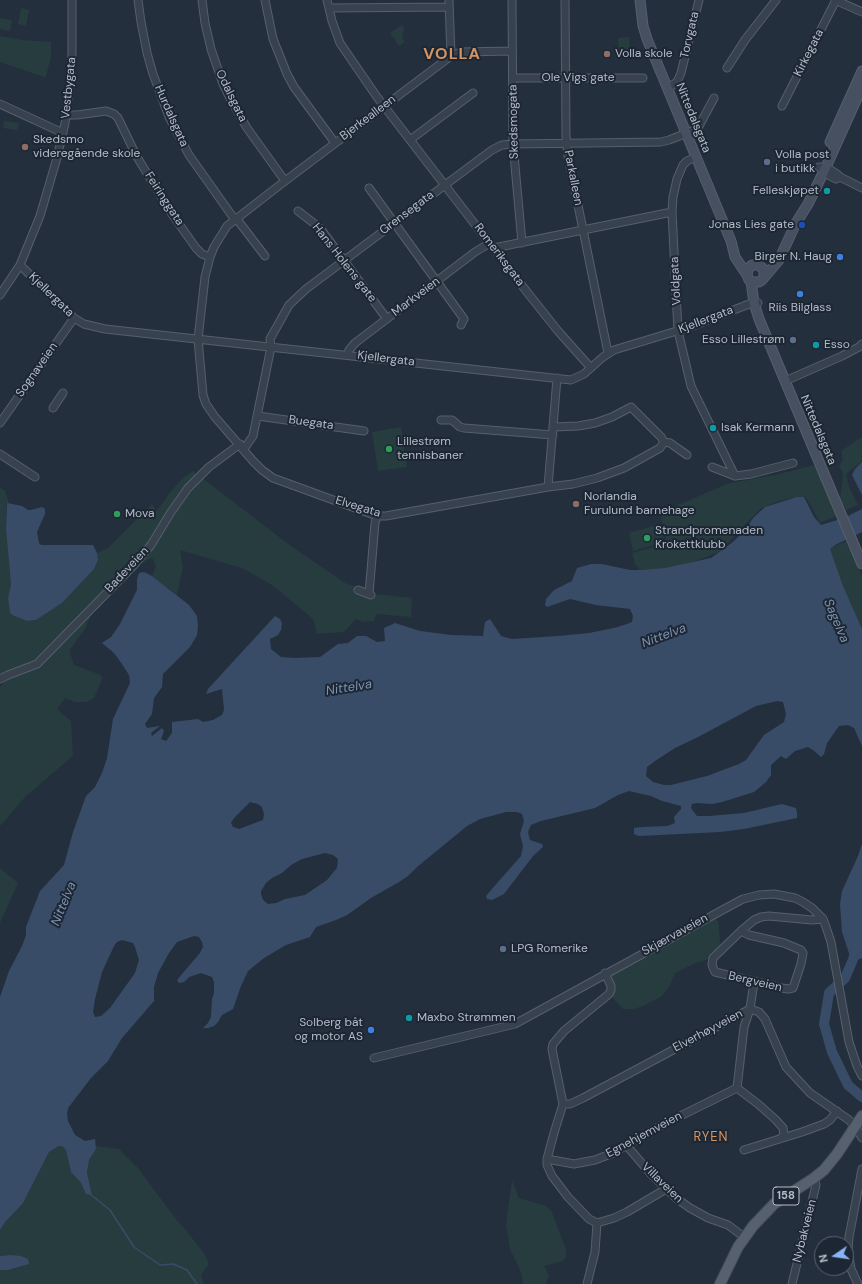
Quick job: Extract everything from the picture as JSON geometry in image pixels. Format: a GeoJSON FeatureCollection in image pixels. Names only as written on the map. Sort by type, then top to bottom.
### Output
{"type":"FeatureCollection","features":[{"type":"Feature","properties":{"kind":"main road","name":"Nittedalsgata"},"geometry":{"type":"LineString","coordinates":[[640,0],[643,26],[668,88],[684,134],[696,156],[732,244],[735,257],[749,278],[758,315],[784,381],[862,564]]}},
{"type":"Feature","properties":{"kind":"main road"},"geometry":{"type":"LineString","coordinates":[[823,169],[862,71]]}},
{"type":"Feature","properties":{"kind":"main road"},"geometry":{"type":"LineString","coordinates":[[784,248],[776,258],[748,270],[749,278],[756,283],[763,279],[779,260],[796,223],[800,209],[823,169],[862,87]]}},
{"type":"Feature","properties":{"kind":"main road","name":"Nittedalsgata"},"geometry":{"type":"LineString","coordinates":[[732,244],[743,259],[757,266]]}},
{"type":"Feature","properties":{"kind":"main road"},"geometry":{"type":"LineString","coordinates":[[757,266],[765,272],[763,279]]}},
{"type":"Feature","properties":{"kind":"main road","name":"Nittedalsgata"},"geometry":{"type":"LineString","coordinates":[[756,303],[763,279]]}},
{"type":"Feature","properties":{"kind":"main road","name":"158"},"geometry":{"type":"LineString","coordinates":[[720,1284],[744,1236],[758,1219],[774,1204],[824,1170],[834,1158],[862,1116]]}},
{"type":"Feature","properties":{"kind":"street","name":"Vestbygata"},"geometry":{"type":"LineString","coordinates":[[0,295],[3,284],[20,265],[40,216],[50,186],[63,133],[67,114],[72,54],[72,0]]}},
{"type":"Feature","properties":{"kind":"street","name":"Hurdalsgata"},"geometry":{"type":"LineString","coordinates":[[138,0],[142,29],[149,60],[169,117],[189,155],[210,187],[236,219]]}},
{"type":"Feature","properties":{"kind":"street","name":"Odalsgata"},"geometry":{"type":"LineString","coordinates":[[202,0],[211,50],[219,74],[232,102],[254,139],[285,181]]}},
{"type":"Feature","properties":{"kind":"street"},"geometry":{"type":"LineString","coordinates":[[265,0],[273,39],[287,74],[335,143]]}},
{"type":"Feature","properties":{"kind":"street","name":"Romeriksgata"},"geometry":{"type":"LineString","coordinates":[[327,0],[332,21],[340,43],[384,107],[558,331],[591,368]]}},
{"type":"Feature","properties":{"kind":"street","name":"Skedsmogata"},"geometry":{"type":"LineString","coordinates":[[512,0],[513,144],[522,243]]}},
{"type":"Feature","properties":{"kind":"street","name":"Parkalleen"},"geometry":{"type":"LineString","coordinates":[[565,0],[567,143],[572,177],[608,353]]}},
{"type":"Feature","properties":{"kind":"street","name":"Torvgata"},"geometry":{"type":"LineString","coordinates":[[668,88],[678,82],[682,73],[699,0]]}},
{"type":"Feature","properties":{"kind":"street"},"geometry":{"type":"LineString","coordinates":[[727,68],[744,40],[776,0]]}},
{"type":"Feature","properties":{"kind":"street"},"geometry":{"type":"LineString","coordinates":[[835,0],[862,12]]}},
{"type":"Feature","properties":{"kind":"street","name":"Kirkegata"},"geometry":{"type":"LineString","coordinates":[[782,106],[835,0]]}},
{"type":"Feature","properties":{"kind":"street"},"geometry":{"type":"LineString","coordinates":[[329,8],[449,4],[451,56]]}},
{"type":"Feature","properties":{"kind":"street","name":"Bjerkealleen"},"geometry":{"type":"LineString","coordinates":[[198,338],[205,277],[210,257],[219,238],[228,226],[285,181],[451,56],[461,52],[512,51]]}},
{"type":"Feature","properties":{"kind":"street","name":"Ole Vigs gate"},"geometry":{"type":"LineString","coordinates":[[513,78],[644,78]]}},
{"type":"Feature","properties":{"kind":"street"},"geometry":{"type":"LineString","coordinates":[[410,140],[473,93]]}},
{"type":"Feature","properties":{"kind":"street"},"geometry":{"type":"LineString","coordinates":[[684,134],[698,126],[714,98]]}},
{"type":"Feature","properties":{"kind":"street"},"geometry":{"type":"LineString","coordinates":[[0,104],[63,133]]}},
{"type":"Feature","properties":{"kind":"street","name":"Feiringgata"},"geometry":{"type":"LineString","coordinates":[[67,114],[77,115],[106,111],[114,114],[118,118],[137,157],[172,214],[196,248],[202,254],[210,257]]}},
{"type":"Feature","properties":{"kind":"street","name":"Grensegata"},"geometry":{"type":"LineString","coordinates":[[242,447],[249,444],[253,436],[271,347],[270,339],[289,305],[306,289],[492,150],[502,145],[513,144],[660,142],[684,134]]}},
{"type":"Feature","properties":{"kind":"street","name":"Voldgata"},"geometry":{"type":"LineString","coordinates":[[696,156],[687,161],[680,170],[673,197],[672,212],[678,330],[691,386],[735,476]]}},
{"type":"Feature","properties":{"kind":"street"},"geometry":{"type":"LineString","coordinates":[[823,169],[833,178],[840,178],[862,188]]}},
{"type":"Feature","properties":{"kind":"street"},"geometry":{"type":"LineString","coordinates":[[368,188],[438,281],[440,287],[464,319],[461,325]]}},
{"type":"Feature","properties":{"kind":"street","name":"Hans Holens gate"},"geometry":{"type":"LineString","coordinates":[[298,211],[320,228],[387,319]]}},
{"type":"Feature","properties":{"kind":"street","name":"Markveien"},"geometry":{"type":"LineString","coordinates":[[348,355],[349,350],[355,343],[475,252],[492,246],[522,243],[672,212]]}},
{"type":"Feature","properties":{"kind":"street"},"geometry":{"type":"LineString","coordinates":[[236,219],[265,256]]}},
{"type":"Feature","properties":{"kind":"street","name":"Kjellergata"},"geometry":{"type":"LineString","coordinates":[[20,265],[74,318],[84,324],[105,329],[571,380],[578,378],[608,353],[678,330],[743,306],[756,303]]}},
{"type":"Feature","properties":{"kind":"street","name":"Sognaveien"},"geometry":{"type":"LineString","coordinates":[[0,423],[74,318]]}},
{"type":"Feature","properties":{"kind":"street","name":"Elvegata"},"geometry":{"type":"LineString","coordinates":[[198,338],[203,395],[206,404],[215,417],[262,470],[273,478],[377,516],[386,516],[434,508],[597,478],[624,468],[660,448],[664,442]]}},
{"type":"Feature","properties":{"kind":"street"},"geometry":{"type":"LineString","coordinates":[[784,381],[861,348]]}},
{"type":"Feature","properties":{"kind":"street"},"geometry":{"type":"LineString","coordinates":[[552,495],[553,435],[557,378]]}},
{"type":"Feature","properties":{"kind":"street"},"geometry":{"type":"LineString","coordinates":[[53,408],[63,393]]}},
{"type":"Feature","properties":{"kind":"street"},"geometry":{"type":"LineString","coordinates":[[554,427],[578,426],[595,423],[631,408],[661,437],[664,442],[670,443],[687,455]]}},
{"type":"Feature","properties":{"kind":"street","name":"Buegata"},"geometry":{"type":"LineString","coordinates":[[258,416],[364,430]]}},
{"type":"Feature","properties":{"kind":"street"},"geometry":{"type":"LineString","coordinates":[[441,420],[452,420],[460,427],[464,428],[553,435]]}},
{"type":"Feature","properties":{"kind":"street","name":"Badeveien"},"geometry":{"type":"LineString","coordinates":[[0,680],[8,675],[36,664],[133,566],[151,545],[188,488],[209,467],[242,447]]}},
{"type":"Feature","properties":{"kind":"street"},"geometry":{"type":"LineString","coordinates":[[0,454],[35,477]]}},
{"type":"Feature","properties":{"kind":"street"},"geometry":{"type":"LineString","coordinates":[[712,468],[735,476],[751,474],[793,463]]}},
{"type":"Feature","properties":{"kind":"street"},"geometry":{"type":"LineString","coordinates":[[358,590],[371,595],[375,523],[377,516]]}},
{"type":"Feature","properties":{"kind":"street","name":"Skjærvaveien"},"geometry":{"type":"LineString","coordinates":[[374,1058],[510,1026],[728,907],[748,898],[774,894],[795,898],[812,908],[823,919],[829,934],[848,1042],[862,1076]]}},
{"type":"Feature","properties":{"kind":"street","name":"Bergveien"},"geometry":{"type":"LineString","coordinates":[[741,931],[749,935],[797,947],[802,950],[803,953],[795,985],[788,989],[715,972],[713,968],[713,958],[741,931],[754,920],[761,917],[768,916],[812,920],[823,919]]}},
{"type":"Feature","properties":{"kind":"street"},"geometry":{"type":"LineString","coordinates":[[597,1223],[581,1212],[568,1197],[549,1170],[547,1159],[563,1104],[552,1049],[553,1044],[564,1031],[610,994],[611,986],[605,973]]}},
{"type":"Feature","properties":{"kind":"street"},"geometry":{"type":"LineString","coordinates":[[754,982],[750,1009],[744,1027],[737,1088],[776,1120],[783,1128],[784,1135],[781,1138]]}},
{"type":"Feature","properties":{"kind":"street","name":"Elverhøyveien"},"geometry":{"type":"LineString","coordinates":[[563,1104],[570,1104],[583,1098],[750,1009],[759,1012],[765,1019],[786,1067],[810,1093],[849,1120],[855,1126]]}},
{"type":"Feature","properties":{"kind":"street","name":"Egnehjemveien"},"geometry":{"type":"LineString","coordinates":[[547,1159],[574,1164],[594,1160],[627,1146],[662,1125],[737,1088]]}},
{"type":"Feature","properties":{"kind":"street"},"geometry":{"type":"LineString","coordinates":[[744,1150],[802,1132],[826,1122],[837,1112]]}},
{"type":"Feature","properties":{"kind":"street"},"geometry":{"type":"LineString","coordinates":[[855,1126],[862,1138]]}},
{"type":"Feature","properties":{"kind":"street","name":"Villaveien"},"geometry":{"type":"LineString","coordinates":[[627,1146],[676,1198],[690,1208],[708,1218],[728,1225],[744,1236]]}},
{"type":"Feature","properties":{"kind":"street"},"geometry":{"type":"LineString","coordinates":[[858,1284],[851,1269],[848,1246],[862,1169]]}},
{"type":"Feature","properties":{"kind":"street","name":"Nybakveien"},"geometry":{"type":"LineString","coordinates":[[792,1284],[816,1185],[814,1178]]}},
{"type":"Feature","properties":{"kind":"street"},"geometry":{"type":"LineString","coordinates":[[597,1223],[627,1212],[666,1189]]}},
{"type":"Feature","properties":{"kind":"street"},"geometry":{"type":"LineString","coordinates":[[586,1284],[595,1252],[597,1223]]}},
{"type":"Feature","properties":{"kind":"green space"},"geometry":{"type":"Polygon","coordinates":[[[21,8],[29,10],[26,26],[18,24],[21,8]]]}},
{"type":"Feature","properties":{"kind":"green space"},"geometry":{"type":"Polygon","coordinates":[[[0,18],[12,20],[10,31],[0,29],[0,18]]]}},
{"type":"Feature","properties":{"kind":"green space"},"geometry":{"type":"Polygon","coordinates":[[[402,25],[404,29],[402,38],[405,42],[399,46],[390,33],[402,25]]]}},
{"type":"Feature","properties":{"kind":"green space"},"geometry":{"type":"Polygon","coordinates":[[[0,36],[22,40],[51,42],[51,57],[46,76],[44,77],[0,62],[0,36]]]}},
{"type":"Feature","properties":{"kind":"green space"},"geometry":{"type":"Polygon","coordinates":[[[629,37],[630,55],[619,55],[618,38],[629,37]]]}},
{"type":"Feature","properties":{"kind":"green space"},"geometry":{"type":"Polygon","coordinates":[[[4,121],[19,123],[17,130],[3,128],[4,121]]]}},
{"type":"Feature","properties":{"kind":"green space","name":"Lillestrøm tennisbaner"},"geometry":{"type":"Polygon","coordinates":[[[401,427],[407,467],[378,471],[372,432],[401,427]]]}},
{"type":"Feature","properties":{"kind":"green space"},"geometry":{"type":"Polygon","coordinates":[[[862,437],[862,461],[846,474],[849,487],[858,505],[846,510],[840,498],[843,478],[842,471],[839,467],[843,459],[841,451],[862,437]]]}},
{"type":"Feature","properties":{"kind":"green space"},"geometry":{"type":"Polygon","coordinates":[[[818,464],[839,515],[820,523],[806,497],[791,498],[760,509],[719,552],[680,567],[644,575],[635,564],[632,553],[667,543],[661,519],[664,511],[727,484],[779,474],[818,464]]]}},
{"type":"Feature","properties":{"kind":"green space"},"geometry":{"type":"Polygon","coordinates":[[[193,471],[291,546],[345,583],[375,594],[412,598],[411,617],[376,614],[374,621],[363,622],[356,619],[344,632],[317,634],[313,619],[272,585],[242,568],[180,550],[183,567],[177,595],[152,576],[156,566],[151,558],[138,565],[91,614],[85,629],[71,648],[70,653],[74,665],[101,675],[102,680],[94,698],[86,702],[75,702],[65,698],[57,709],[71,721],[73,756],[26,796],[0,826],[0,687],[9,677],[8,673],[0,674],[0,488],[5,491],[9,503],[6,505],[6,529],[11,584],[8,598],[12,615],[27,621],[36,620],[62,603],[94,569],[98,560],[97,553],[108,548],[152,504],[156,512],[182,479],[193,471]]]}},
{"type":"Feature","properties":{"kind":"green space","name":"Strandpromenaden Krokettklubb"},"geometry":{"type":"Polygon","coordinates":[[[660,524],[665,542],[633,551],[629,533],[660,524]]]}},
{"type":"Feature","properties":{"kind":"green space"},"geometry":{"type":"Polygon","coordinates":[[[847,541],[862,576],[862,632],[827,549],[847,541]]]}},
{"type":"Feature","properties":{"kind":"green space"},"geometry":{"type":"Polygon","coordinates":[[[0,868],[18,883],[0,923],[0,868]]]}},
{"type":"Feature","properties":{"kind":"green space"},"geometry":{"type":"Polygon","coordinates":[[[714,918],[718,921],[721,950],[706,960],[695,963],[675,973],[670,985],[662,996],[634,1009],[623,1009],[614,999],[603,979],[714,918]]]}},
{"type":"Feature","properties":{"kind":"green space"},"geometry":{"type":"Polygon","coordinates":[[[60,1146],[66,1150],[71,1172],[81,1183],[85,1192],[92,1195],[87,1173],[89,1160],[96,1149],[96,1146],[119,1149],[138,1168],[176,1219],[204,1253],[209,1264],[201,1275],[204,1284],[0,1284],[0,1270],[24,1266],[10,1255],[0,1256],[0,1230],[6,1221],[23,1203],[49,1152],[60,1146]]]}},
{"type":"Feature","properties":{"kind":"green space"},"geometry":{"type":"Polygon","coordinates":[[[512,1180],[519,1198],[546,1206],[551,1210],[566,1249],[566,1257],[563,1261],[544,1266],[549,1275],[546,1284],[522,1284],[523,1281],[521,1272],[510,1249],[506,1225],[512,1180]]]}},
{"type":"Feature","properties":{"kind":"water"},"geometry":{"type":"Polygon","coordinates":[[[862,462],[862,495],[852,475],[855,469],[862,462]]]}},
{"type":"Feature","properties":{"kind":"water","name":"Nittelva"},"geometry":{"type":"Polygon","coordinates":[[[797,497],[804,497],[814,517],[821,525],[844,518],[862,509],[862,532],[830,549],[843,586],[862,629],[862,746],[854,728],[848,725],[839,726],[827,743],[824,754],[821,757],[808,747],[795,751],[786,759],[781,756],[771,765],[771,775],[766,782],[754,792],[712,804],[692,804],[691,808],[697,816],[709,816],[744,813],[782,804],[796,808],[797,818],[744,829],[720,832],[639,836],[634,834],[634,828],[667,826],[675,823],[674,817],[681,809],[681,806],[662,801],[651,796],[629,791],[618,795],[595,808],[541,821],[531,825],[528,832],[530,840],[542,844],[543,847],[533,856],[504,894],[492,900],[487,899],[486,896],[521,856],[523,846],[520,834],[524,821],[522,814],[517,812],[506,812],[480,819],[467,826],[399,882],[371,898],[347,915],[316,927],[310,937],[286,945],[264,958],[248,971],[233,1009],[222,1015],[214,1026],[208,1028],[203,1028],[211,1017],[212,999],[214,993],[214,982],[212,977],[201,973],[189,977],[184,982],[179,983],[177,980],[200,953],[203,947],[202,942],[199,937],[194,936],[177,942],[158,973],[154,987],[154,1001],[122,1038],[108,1061],[91,1078],[68,1108],[68,1121],[75,1135],[85,1141],[95,1139],[96,1149],[89,1160],[87,1173],[92,1195],[86,1194],[81,1183],[71,1172],[66,1150],[62,1146],[59,1146],[49,1152],[23,1203],[6,1221],[0,1230],[0,997],[9,971],[22,946],[26,935],[26,927],[40,891],[64,865],[73,832],[86,796],[95,787],[107,758],[113,719],[130,683],[129,675],[122,664],[114,653],[102,643],[111,637],[120,624],[137,590],[137,579],[139,573],[144,572],[152,576],[189,605],[197,616],[197,635],[190,647],[163,674],[162,687],[154,698],[152,714],[145,724],[147,728],[160,726],[151,733],[152,736],[162,728],[164,731],[161,739],[166,741],[172,733],[172,722],[198,719],[203,722],[213,720],[222,715],[224,710],[222,689],[206,694],[208,689],[275,616],[280,619],[282,623],[281,630],[278,635],[270,639],[271,649],[281,657],[293,658],[320,657],[338,644],[348,643],[357,636],[366,636],[377,642],[385,641],[384,628],[395,623],[420,631],[451,635],[483,636],[485,622],[490,619],[501,636],[512,639],[589,633],[614,628],[632,622],[633,616],[630,609],[596,605],[570,599],[547,607],[545,605],[546,599],[554,590],[572,581],[577,568],[591,564],[602,564],[630,570],[643,570],[665,568],[711,558],[733,542],[744,531],[754,517],[765,507],[797,497]],[[777,701],[756,706],[675,748],[647,767],[646,776],[653,782],[671,785],[707,776],[746,760],[764,735],[784,722],[786,714],[783,702],[777,701]],[[250,802],[231,823],[233,827],[239,829],[263,820],[264,814],[262,807],[258,804],[250,802]],[[325,853],[302,859],[266,883],[261,891],[263,900],[268,904],[305,895],[327,880],[337,868],[338,859],[333,855],[325,853]],[[122,940],[117,942],[102,972],[95,999],[93,1012],[95,1017],[101,1016],[110,1008],[135,973],[139,960],[133,943],[122,940]]]}},
{"type":"Feature","properties":{"kind":"water"},"geometry":{"type":"Polygon","coordinates":[[[7,503],[22,506],[28,510],[42,507],[45,509],[45,514],[37,532],[39,543],[41,545],[93,545],[97,553],[98,560],[94,569],[62,603],[36,620],[27,621],[12,615],[10,612],[8,598],[11,584],[6,529],[7,503]]]}},
{"type":"Feature","properties":{"kind":"water"},"geometry":{"type":"Polygon","coordinates":[[[862,844],[862,958],[852,962],[842,932],[840,904],[842,891],[862,844]]]}},
{"type":"Feature","properties":{"kind":"water"},"geometry":{"type":"Polygon","coordinates":[[[0,1256],[21,1256],[28,1259],[29,1264],[8,1270],[0,1270],[0,1256]]]}},
{"type":"Feature","properties":{"kind":"waterway","name":"Sagelva"},"geometry":{"type":"LineString","coordinates":[[862,932],[845,978],[829,993],[824,1024],[832,1052],[848,1085],[862,1097]]}},
{"type":"Feature","properties":{"kind":"waterway"},"geometry":{"type":"LineString","coordinates":[[90,1194],[110,1210],[134,1247],[160,1265],[173,1264],[187,1270],[197,1284]]}},
{"type":"Feature","properties":{"kind":"place","name":"Volla skole"},"geometry":{"type":"Point","coordinates":[607,54]}},
{"type":"Feature","properties":{"kind":"place","name":"Skedsmo videregående skole"},"geometry":{"type":"Point","coordinates":[25,147]}},
{"type":"Feature","properties":{"kind":"place","name":"Volla post i butikk"},"geometry":{"type":"Point","coordinates":[767,162]}},
{"type":"Feature","properties":{"kind":"place","name":"Felleskjøpet"},"geometry":{"type":"Point","coordinates":[827,191]}},
{"type":"Feature","properties":{"kind":"place","name":"Jonas Lies gate"},"geometry":{"type":"Point","coordinates":[802,225]}},
{"type":"Feature","properties":{"kind":"place","name":"Birger N. Haug"},"geometry":{"type":"Point","coordinates":[840,257]}},
{"type":"Feature","properties":{"kind":"place","name":"Riis Bilglass"},"geometry":{"type":"Point","coordinates":[800,294]}},
{"type":"Feature","properties":{"kind":"place","name":"Esso Lillestrøm"},"geometry":{"type":"Point","coordinates":[793,340]}},
{"type":"Feature","properties":{"kind":"place","name":"Esso"},"geometry":{"type":"Point","coordinates":[816,345]}},
{"type":"Feature","properties":{"kind":"place","name":"Isak Kermann"},"geometry":{"type":"Point","coordinates":[713,428]}},
{"type":"Feature","properties":{"kind":"place","name":"Lillestrøm tennisbaner"},"geometry":{"type":"Point","coordinates":[389,449]}},
{"type":"Feature","properties":{"kind":"place","name":"Norlandia Furulund barnehage"},"geometry":{"type":"Point","coordinates":[576,504]}},
{"type":"Feature","properties":{"kind":"place","name":"Mova"},"geometry":{"type":"Point","coordinates":[117,514]}},
{"type":"Feature","properties":{"kind":"place","name":"Strandpromenaden Krokettklubb"},"geometry":{"type":"Point","coordinates":[647,538]}},
{"type":"Feature","properties":{"kind":"place","name":"LPG Romerike"},"geometry":{"type":"Point","coordinates":[503,949]}},
{"type":"Feature","properties":{"kind":"place","name":"Maxbo Strømmen"},"geometry":{"type":"Point","coordinates":[409,1018]}},
{"type":"Feature","properties":{"kind":"place","name":"Solberg båt og motor AS"},"geometry":{"type":"Point","coordinates":[371,1030]}},
{"type":"Feature","properties":{"kind":"district","name":"VOLLA"},"geometry":{"type":"Point","coordinates":[452,55]}},
{"type":"Feature","properties":{"kind":"district","name":"RYEN"},"geometry":{"type":"Point","coordinates":[711,1138]}}]}
